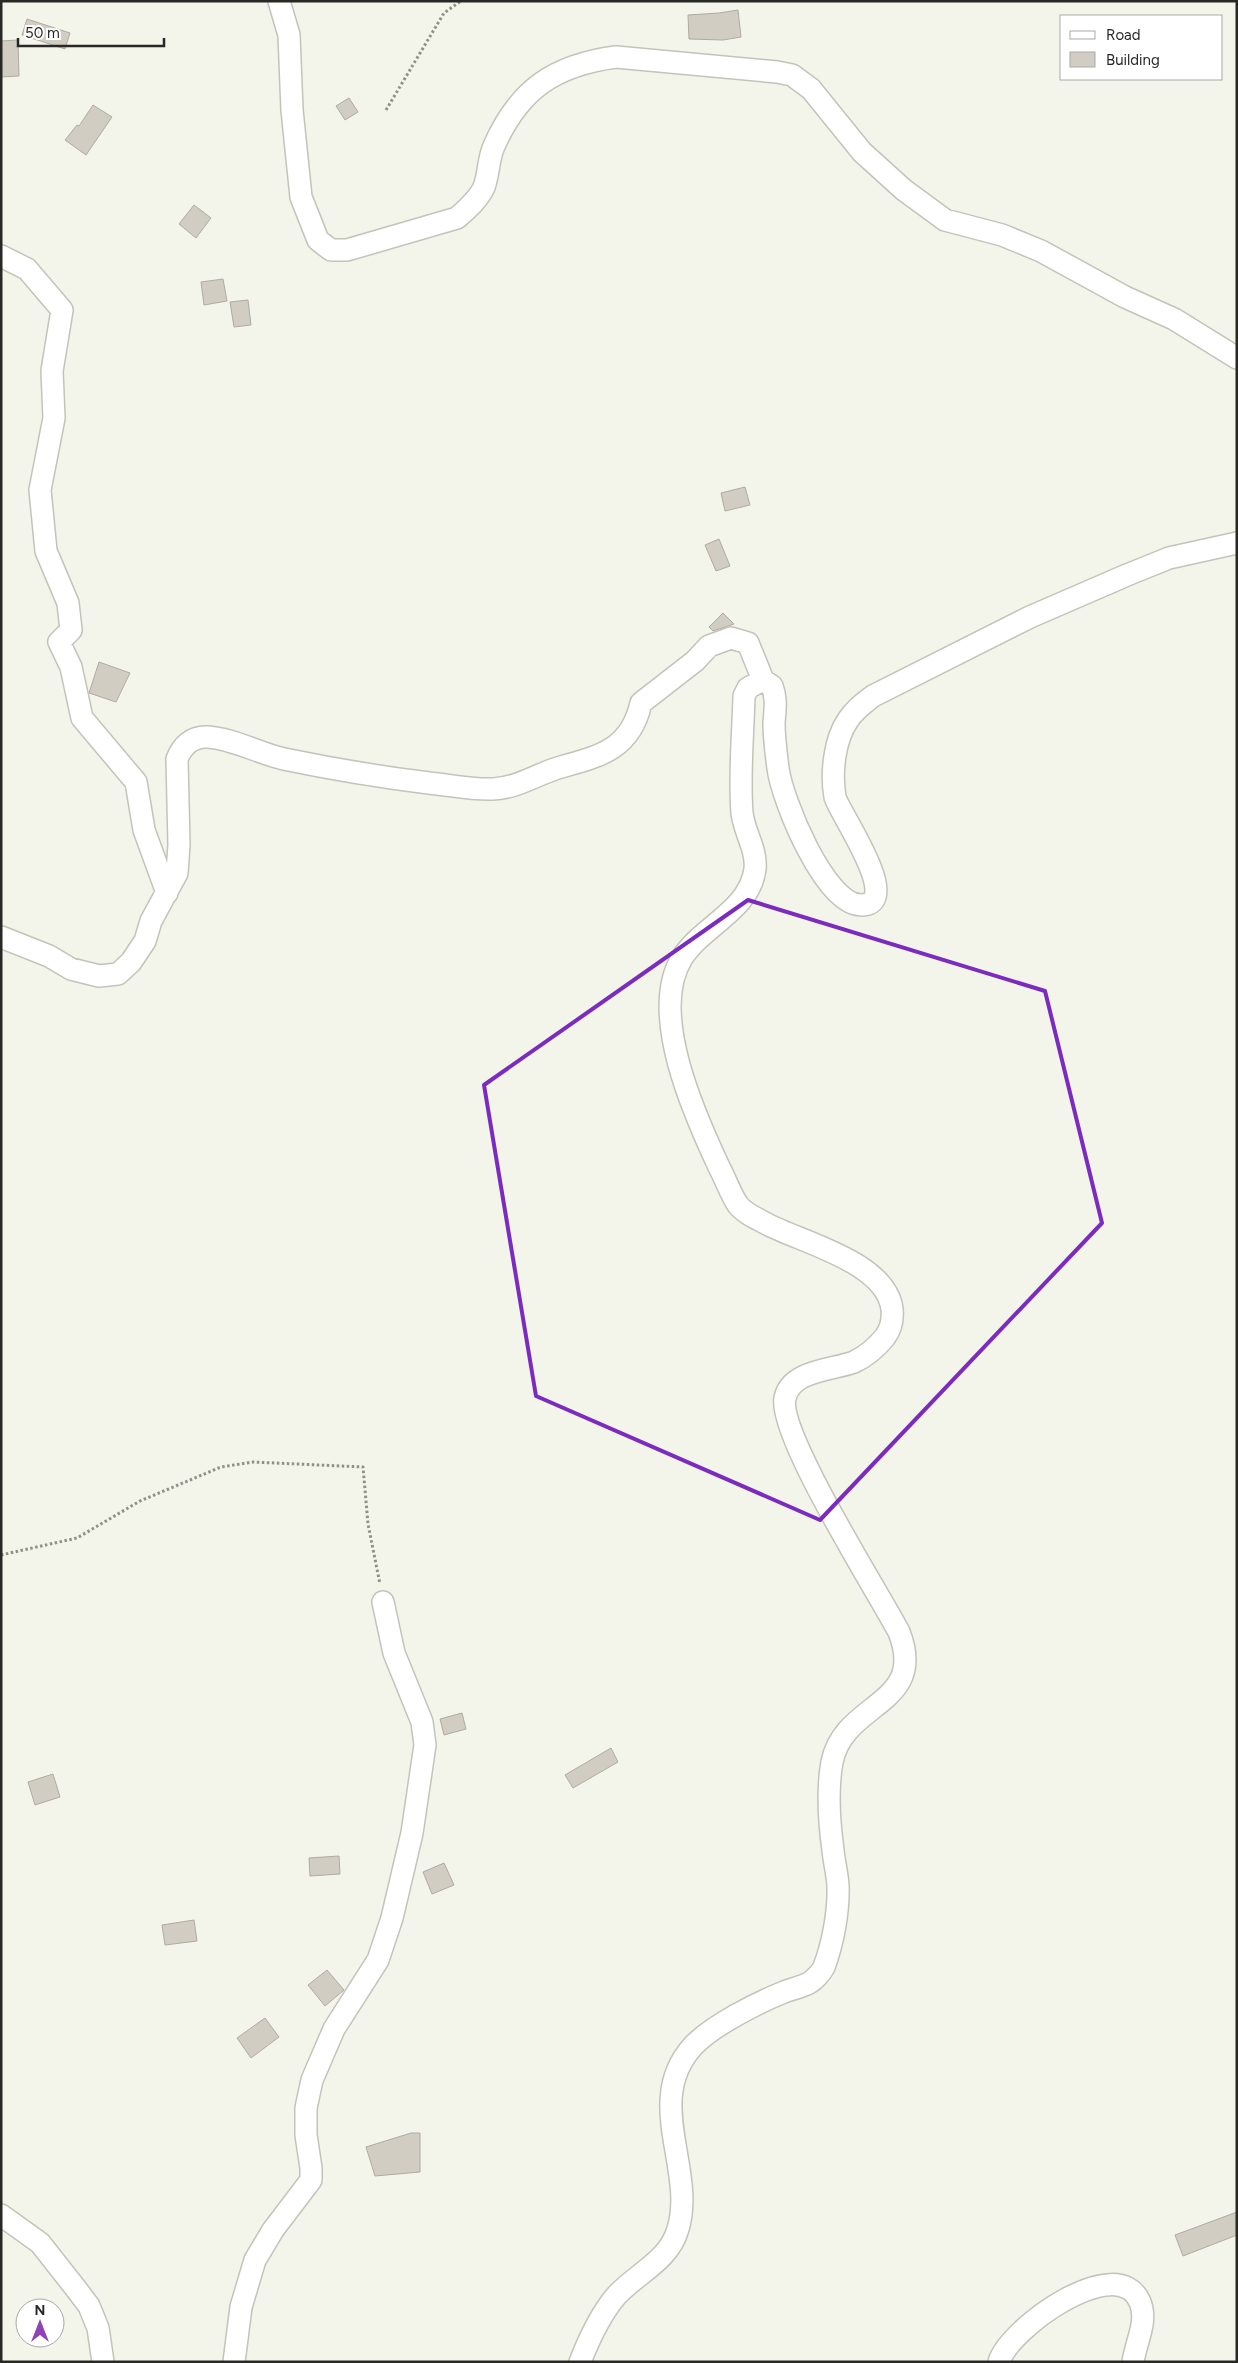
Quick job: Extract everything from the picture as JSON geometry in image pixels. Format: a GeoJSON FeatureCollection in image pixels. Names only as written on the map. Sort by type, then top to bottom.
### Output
{"type":"FeatureCollection","features":[{"type":"Feature","properties":{"kind":"street"},"geometry":{"type":"LineString","coordinates":[[279,1],[289,35],[292,110],[301,197],[318,240],[331,250],[347,250],[457,218],[470,206],[484,187],[493,147],[527,93],[555,72],[595,60],[616,57],[778,72],[792,75],[811,89],[862,152],[904,190],[945,220],[1002,235],[1041,251],[1125,297],[1174,319],[1237,358]]}},
{"type":"Feature","properties":{"kind":"street"},"geometry":{"type":"LineString","coordinates":[[1,256],[27,270],[62,310],[52,371],[54,418],[40,490],[46,551],[68,603],[71,630],[59,642],[71,667],[82,718],[136,782],[144,830],[167,893]]}},
{"type":"Feature","properties":{"kind":"street"},"geometry":{"type":"LineString","coordinates":[[1,937],[49,956],[71,969],[99,976],[118,974],[131,962],[145,941],[151,920],[177,873],[177,759],[180,751],[192,739],[206,737],[226,740],[267,755],[362,774],[494,789],[528,781],[559,767],[584,761],[607,751],[627,737],[637,719],[641,703],[695,661],[709,646],[731,638],[748,644],[763,680],[772,686],[775,694],[775,736],[778,771],[792,818],[819,868],[840,897],[861,905],[868,904],[875,896],[876,885],[866,856],[836,799],[834,768],[839,739],[848,720],[858,708],[873,696],[1039,613],[1169,558],[1237,543]]}},
{"type":"Feature","properties":{"kind":"street"},"geometry":{"type":"LineString","coordinates":[[580,2362],[597,2325],[617,2296],[666,2253],[678,2230],[681,2208],[671,2120],[672,2082],[680,2063],[694,2045],[729,2019],[783,1992],[811,1982],[823,1970],[830,1946],[838,1885],[830,1820],[833,1760],[842,1740],[856,1721],[894,1690],[902,1680],[906,1664],[906,1651],[899,1632],[806,1466],[786,1414],[785,1398],[792,1384],[804,1377],[854,1361],[875,1349],[890,1329],[892,1312],[888,1293],[877,1281],[841,1255],[782,1232],[753,1217],[739,1206],[696,1116],[672,1026],[671,1002],[674,978],[682,958],[698,938],[739,903],[750,884],[755,868],[753,846],[742,818],[741,752],[744,696],[748,688],[763,680]]}},
{"type":"Feature","properties":{"kind":"street"},"geometry":{"type":"LineString","coordinates":[[234,2362],[241,2308],[255,2260],[273,2230],[311,2180],[306,2135],[306,2108],[312,2080],[334,2029],[378,1960],[392,1918],[412,1833],[425,1745],[422,1722],[394,1653],[383,1602]]}},
{"type":"Feature","properties":{"kind":"street"},"geometry":{"type":"LineString","coordinates":[[1,2215],[40,2243],[78,2290],[89,2306],[98,2328],[103,2362]]}},
{"type":"Feature","properties":{"kind":"street"},"geometry":{"type":"LineString","coordinates":[[999,2362],[1002,2352],[1019,2332],[1046,2312],[1093,2286],[1111,2284],[1128,2289],[1139,2300],[1143,2315],[1133,2362]]}},
{"type":"Feature","properties":{"kind":"path"},"geometry":{"type":"LineString","coordinates":[[386,110],[444,13],[461,1]]}},
{"type":"Feature","properties":{"kind":"path"},"geometry":{"type":"LineString","coordinates":[[1,1555],[77,1538],[140,1502],[221,1467],[253,1462],[363,1467],[368,1524],[383,1602]]}},
{"type":"Feature","properties":{"kind":"highlighted area"},"geometry":{"type":"Polygon","coordinates":[[[748,900],[1045,991],[1102,1223],[820,1520],[536,1396],[484,1085],[748,900]]]}},
{"type":"Feature","properties":{"kind":"building"},"geometry":{"type":"Polygon","coordinates":[[[738,10],[741,37],[723,40],[689,39],[688,15],[738,10]]]}},
{"type":"Feature","properties":{"kind":"building"},"geometry":{"type":"Polygon","coordinates":[[[27,19],[70,33],[65,49],[22,35],[27,19]]]}},
{"type":"Feature","properties":{"kind":"building"},"geometry":{"type":"Polygon","coordinates":[[[18,40],[19,76],[1,77],[1,41],[18,40]]]}},
{"type":"Feature","properties":{"kind":"building"},"geometry":{"type":"Polygon","coordinates":[[[349,98],[358,112],[345,120],[336,106],[349,98]]]}},
{"type":"Feature","properties":{"kind":"building"},"geometry":{"type":"Polygon","coordinates":[[[93,105],[112,117],[86,155],[65,140],[77,125],[79,126],[93,105]]]}},
{"type":"Feature","properties":{"kind":"building"},"geometry":{"type":"Polygon","coordinates":[[[194,205],[211,218],[196,238],[179,224],[194,205]]]}},
{"type":"Feature","properties":{"kind":"building"},"geometry":{"type":"Polygon","coordinates":[[[223,279],[227,301],[204,305],[201,282],[223,279]]]}},
{"type":"Feature","properties":{"kind":"building"},"geometry":{"type":"Polygon","coordinates":[[[248,300],[251,325],[234,327],[230,302],[248,300]]]}},
{"type":"Feature","properties":{"kind":"building"},"geometry":{"type":"Polygon","coordinates":[[[745,487],[750,505],[725,511],[721,493],[745,487]]]}},
{"type":"Feature","properties":{"kind":"building"},"geometry":{"type":"Polygon","coordinates":[[[719,539],[730,566],[716,571],[705,545],[719,539]]]}},
{"type":"Feature","properties":{"kind":"building"},"geometry":{"type":"Polygon","coordinates":[[[723,613],[734,624],[713,631],[709,627],[723,613]]]}},
{"type":"Feature","properties":{"kind":"building"},"geometry":{"type":"Polygon","coordinates":[[[99,662],[130,673],[116,702],[89,693],[99,662]]]}},
{"type":"Feature","properties":{"kind":"building"},"geometry":{"type":"Polygon","coordinates":[[[462,1713],[466,1729],[444,1735],[440,1719],[462,1713]]]}},
{"type":"Feature","properties":{"kind":"building"},"geometry":{"type":"Polygon","coordinates":[[[611,1748],[618,1762],[573,1788],[565,1775],[611,1748]]]}},
{"type":"Feature","properties":{"kind":"building"},"geometry":{"type":"Polygon","coordinates":[[[53,1774],[60,1797],[35,1805],[28,1782],[53,1774]]]}},
{"type":"Feature","properties":{"kind":"building"},"geometry":{"type":"Polygon","coordinates":[[[339,1856],[340,1874],[310,1876],[309,1858],[339,1856]]]}},
{"type":"Feature","properties":{"kind":"building"},"geometry":{"type":"Polygon","coordinates":[[[444,1863],[454,1885],[432,1894],[423,1872],[444,1863]]]}},
{"type":"Feature","properties":{"kind":"building"},"geometry":{"type":"Polygon","coordinates":[[[194,1920],[197,1941],[165,1945],[162,1925],[194,1920]]]}},
{"type":"Feature","properties":{"kind":"building"},"geometry":{"type":"Polygon","coordinates":[[[327,1970],[344,1990],[325,2006],[308,1985],[327,1970]]]}},
{"type":"Feature","properties":{"kind":"building"},"geometry":{"type":"Polygon","coordinates":[[[265,2018],[279,2037],[251,2058],[237,2038],[265,2018]]]}},
{"type":"Feature","properties":{"kind":"building"},"geometry":{"type":"Polygon","coordinates":[[[411,2133],[420,2133],[420,2172],[375,2176],[366,2147],[411,2133]]]}},
{"type":"Feature","properties":{"kind":"building"},"geometry":{"type":"Polygon","coordinates":[[[1237,2212],[1237,2235],[1183,2256],[1175,2235],[1237,2212]]]}}]}
